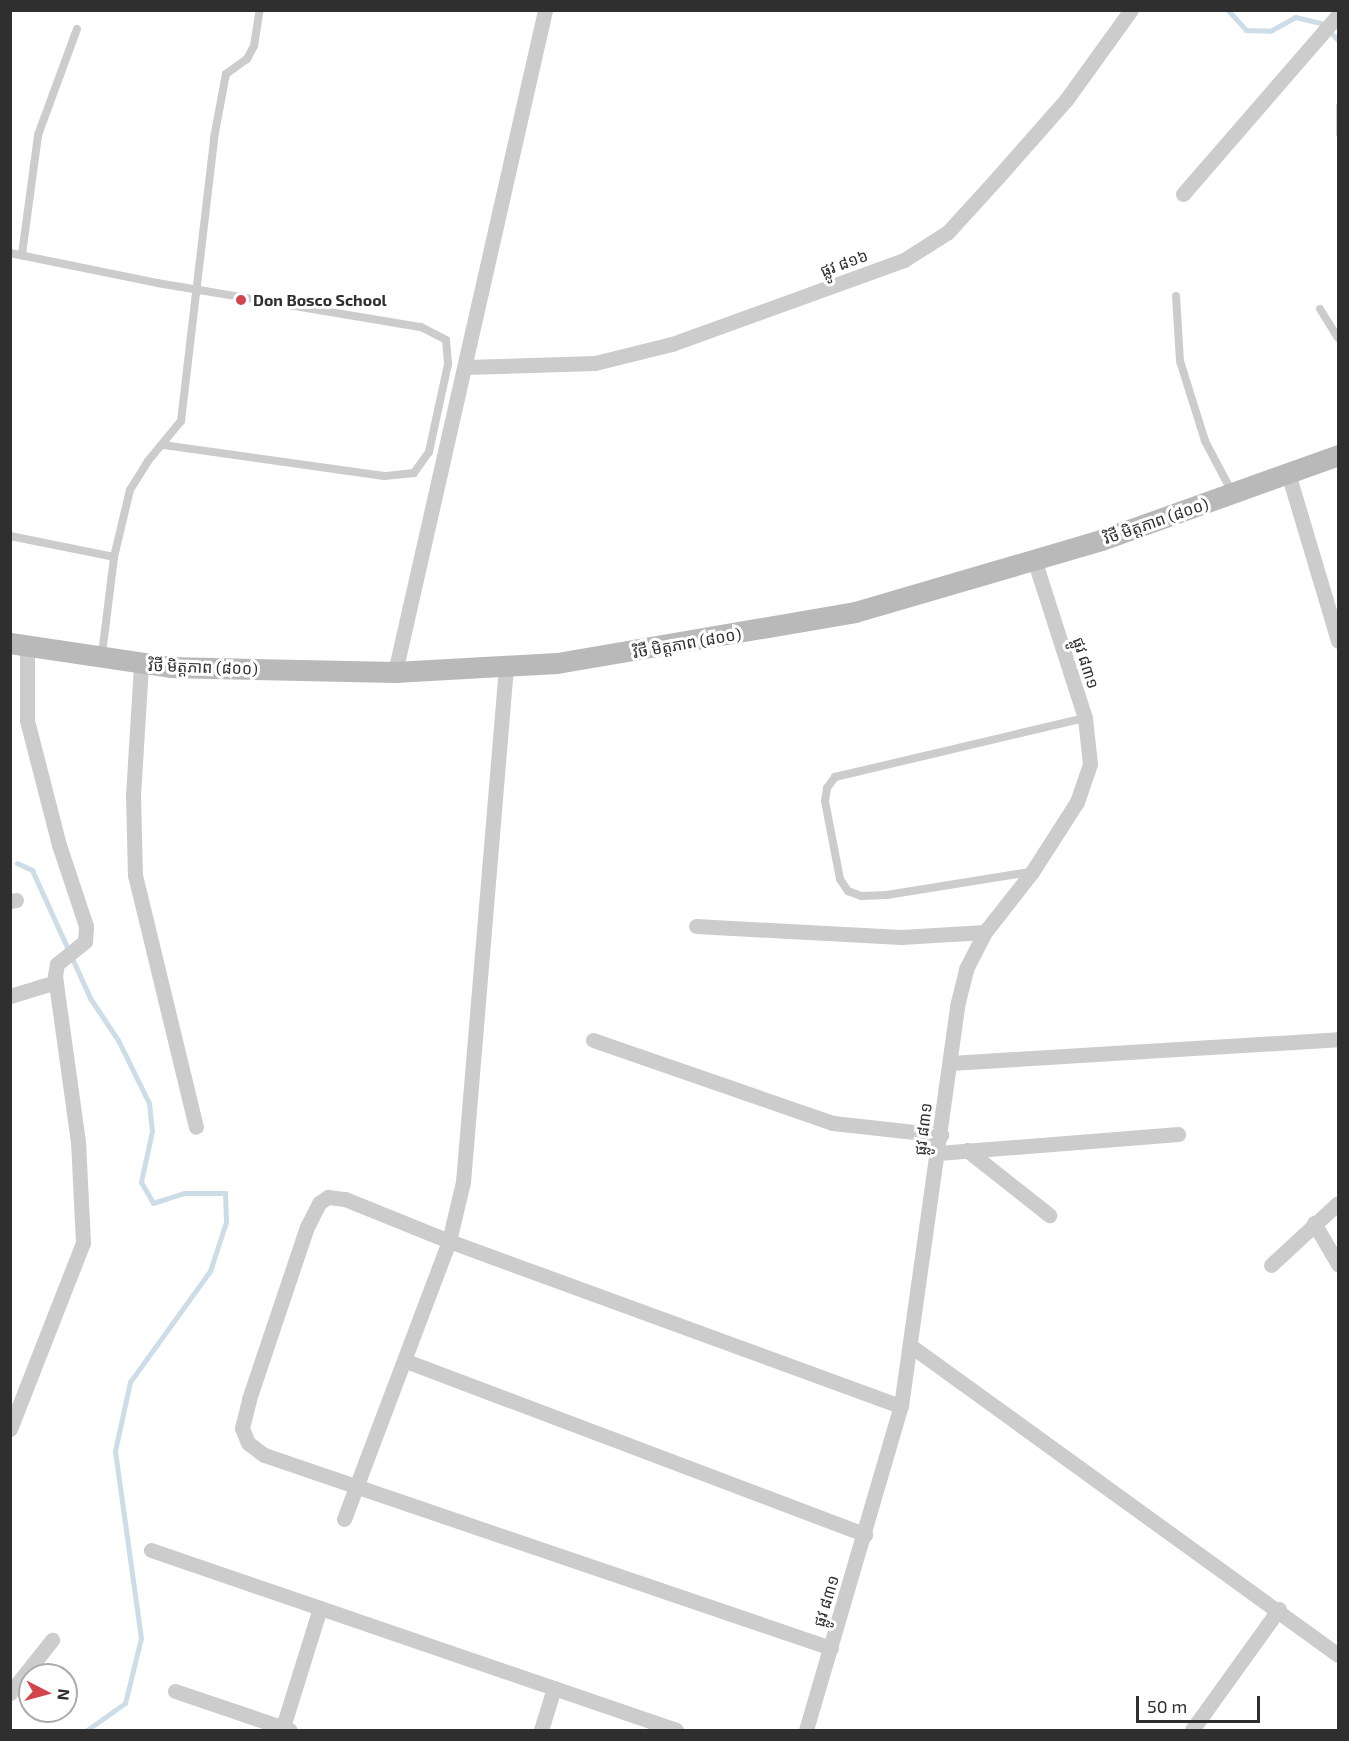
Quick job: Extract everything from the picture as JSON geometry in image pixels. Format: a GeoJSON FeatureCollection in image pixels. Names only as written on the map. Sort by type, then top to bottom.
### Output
{"type":"FeatureCollection","features":[{"type":"Feature","properties":{"kind":"main road","name":"វិថី មិត្តភាព (៨០០)"},"geometry":{"type":"LineString","coordinates":[[19,644],[141,665],[395,672],[506,667],[629,653],[855,612],[1035,562],[1233,494],[1338,454]]}},
{"type":"Feature","properties":{"kind":"street"},"geometry":{"type":"LineString","coordinates":[[395,672],[466,367],[545,10]]}},
{"type":"Feature","properties":{"kind":"street","name":"ផ្លូវ ៨១៦"},"geometry":{"type":"LineString","coordinates":[[466,367],[595,363],[672,344],[904,260],[948,232],[998,177],[1066,100],[1131,10]]}},
{"type":"Feature","properties":{"kind":"street"},"geometry":{"type":"LineString","coordinates":[[1183,194],[1338,15]]}},
{"type":"Feature","properties":{"kind":"street"},"geometry":{"type":"LineString","coordinates":[[1288,473],[1338,641]]}},
{"type":"Feature","properties":{"kind":"street","name":"ផ្លូវ ៨៣១"},"geometry":{"type":"LineString","coordinates":[[806,1731],[901,1406],[950,1063],[966,969],[985,932],[1032,872],[1077,802],[1090,764],[1084,718],[1035,562]]}},
{"type":"Feature","properties":{"kind":"street"},"geometry":{"type":"LineString","coordinates":[[10,1430],[79,1257],[78,1142],[56,982],[57,964],[85,941],[86,926],[59,845],[27,720],[19,644]]}},
{"type":"Feature","properties":{"kind":"street"},"geometry":{"type":"LineString","coordinates":[[141,665],[133,794],[135,875],[196,1127]]}},
{"type":"Feature","properties":{"kind":"street"},"geometry":{"type":"LineString","coordinates":[[344,1519],[406,1361],[448,1241],[463,1182],[506,667]]}},
{"type":"Feature","properties":{"kind":"street"},"geometry":{"type":"LineString","coordinates":[[696,926],[901,937],[985,932]]}},
{"type":"Feature","properties":{"kind":"street"},"geometry":{"type":"LineString","coordinates":[[10,996],[56,982]]}},
{"type":"Feature","properties":{"kind":"street"},"geometry":{"type":"LineString","coordinates":[[950,1063],[1338,1039]]}},
{"type":"Feature","properties":{"kind":"street"},"geometry":{"type":"LineString","coordinates":[[593,1040],[833,1123],[941,1135]]}},
{"type":"Feature","properties":{"kind":"street"},"geometry":{"type":"LineString","coordinates":[[938,1154],[1178,1134]]}},
{"type":"Feature","properties":{"kind":"street"},"geometry":{"type":"LineString","coordinates":[[967,1150],[1049,1215]]}},
{"type":"Feature","properties":{"kind":"street"},"geometry":{"type":"LineString","coordinates":[[831,1648],[359,1485],[264,1455],[248,1443],[242,1428],[307,1227],[319,1203],[328,1197],[345,1199],[448,1241],[901,1406]]}},
{"type":"Feature","properties":{"kind":"street"},"geometry":{"type":"LineString","coordinates":[[1271,1265],[1338,1203]]}},
{"type":"Feature","properties":{"kind":"street"},"geometry":{"type":"LineString","coordinates":[[1314,1223],[1338,1264]]}},
{"type":"Feature","properties":{"kind":"street"},"geometry":{"type":"LineString","coordinates":[[911,1346],[1279,1609],[1338,1655]]}},
{"type":"Feature","properties":{"kind":"street"},"geometry":{"type":"LineString","coordinates":[[406,1361],[865,1534]]}},
{"type":"Feature","properties":{"kind":"street"},"geometry":{"type":"LineString","coordinates":[[151,1550],[676,1731]]}},
{"type":"Feature","properties":{"kind":"street"},"geometry":{"type":"LineString","coordinates":[[175,1691],[285,1730],[321,1608]]}},
{"type":"Feature","properties":{"kind":"street"},"geometry":{"type":"LineString","coordinates":[[1192,1731],[1279,1609]]}},
{"type":"Feature","properties":{"kind":"street"},"geometry":{"type":"LineString","coordinates":[[10,1693],[52,1640]]}},
{"type":"Feature","properties":{"kind":"street"},"geometry":{"type":"LineString","coordinates":[[541,1731],[554,1688]]}},
{"type":"Feature","properties":{"kind":"lane"},"geometry":{"type":"LineString","coordinates":[[101,659],[114,557],[136,478],[182,421],[196,290],[226,74],[246,59],[254,46],[260,10]]}},
{"type":"Feature","properties":{"kind":"lane"},"geometry":{"type":"LineString","coordinates":[[21,254],[38,135],[77,29]]}},
{"type":"Feature","properties":{"kind":"lane"},"geometry":{"type":"LineString","coordinates":[[10,253],[196,290],[421,327],[446,340],[448,363],[429,452],[414,473],[384,476],[164,445]]}},
{"type":"Feature","properties":{"kind":"lane"},"geometry":{"type":"LineString","coordinates":[[1176,296],[1180,361],[1205,441],[1233,494]]}},
{"type":"Feature","properties":{"kind":"lane"},"geometry":{"type":"LineString","coordinates":[[1320,309],[1338,338]]}},
{"type":"Feature","properties":{"kind":"lane"},"geometry":{"type":"LineString","coordinates":[[10,536],[114,557]]}},
{"type":"Feature","properties":{"kind":"lane"},"geometry":{"type":"LineString","coordinates":[[1032,872],[887,895],[861,896],[848,891],[840,879],[825,801],[827,788],[836,777],[1084,718]]}},
{"type":"Feature","properties":{"kind":"waterway"},"geometry":{"type":"LineString","coordinates":[[1228,10],[1246,30],[1270,31],[1295,17],[1321,23],[1338,40]]}},
{"type":"Feature","properties":{"kind":"waterway"},"geometry":{"type":"LineString","coordinates":[[1338,105],[1338,134]]}},
{"type":"Feature","properties":{"kind":"waterway"},"geometry":{"type":"LineString","coordinates":[[17,863],[32,870],[90,998],[118,1040],[149,1103],[152,1131],[141,1182],[153,1203],[184,1193],[225,1193],[226,1222],[210,1271],[130,1382],[115,1451],[141,1638],[125,1703],[87,1730]]}},
{"type":"Feature","properties":{"kind":"place","name":"Don Bosco School"},"geometry":{"type":"Point","coordinates":[241,300]}}]}
